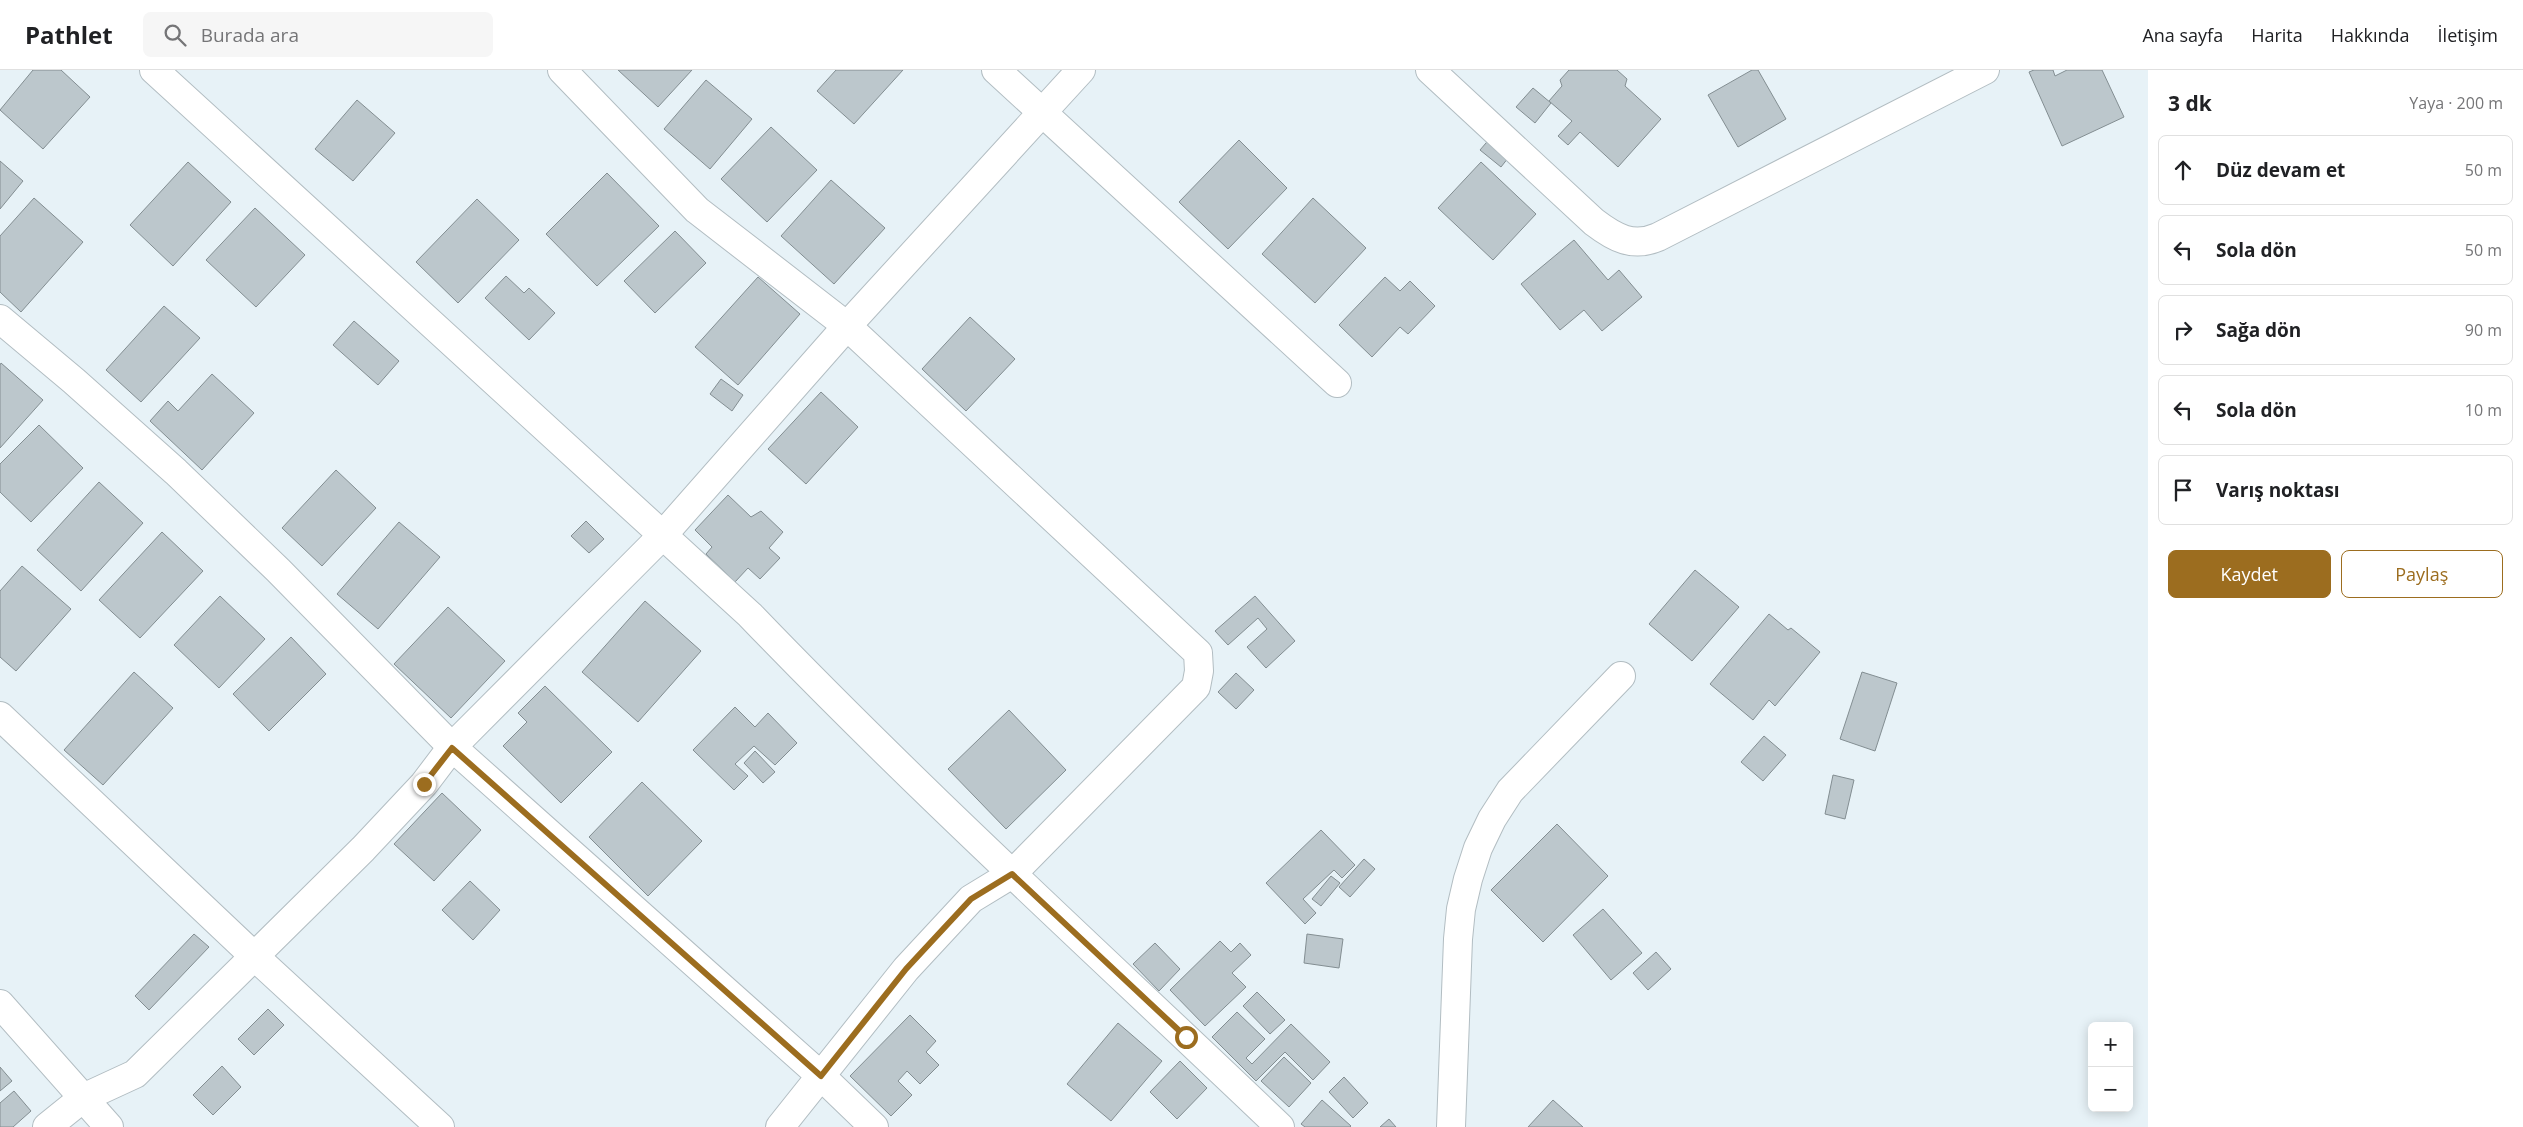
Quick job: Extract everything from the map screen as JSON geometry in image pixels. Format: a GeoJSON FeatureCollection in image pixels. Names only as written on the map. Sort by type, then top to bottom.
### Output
{"type":"FeatureCollection","features":[{"type":"Feature","properties":{"kind":"street"},"geometry":{"type":"LineString","coordinates":[[154,70],[750,615],[832,700],[1012,874],[1280,1127]]}},
{"type":"Feature","properties":{"kind":"street"},"geometry":{"type":"LineString","coordinates":[[562,70],[697,210],[846,326],[1198,653],[1199,672],[1196,687],[1012,874],[971,899],[906,969],[780,1127]]}},
{"type":"Feature","properties":{"kind":"street"},"geometry":{"type":"LineString","coordinates":[[996,70],[1337,383]]}},
{"type":"Feature","properties":{"kind":"street"},"geometry":{"type":"LineString","coordinates":[[47,1127],[83,1098],[135,1074],[192,1020],[370,842],[424,784],[452,748],[662,536],[846,326],[1081,70]]}},
{"type":"Feature","properties":{"kind":"street"},"geometry":{"type":"LineString","coordinates":[[1430,70],[1594,222],[1614,237],[1640,242],[1658,237],[1985,70]]}},
{"type":"Feature","properties":{"kind":"street"},"geometry":{"type":"LineString","coordinates":[[0,319],[74,381],[190,485],[278,570],[452,748],[821,1076],[874,1127]]}},
{"type":"Feature","properties":{"kind":"street"},"geometry":{"type":"LineString","coordinates":[[1451,1127],[1458,939],[1461,908],[1478,848],[1492,819],[1510,791],[1621,676]]}},
{"type":"Feature","properties":{"kind":"street"},"geometry":{"type":"LineString","coordinates":[[0,716],[254,956],[440,1127]]}},
{"type":"Feature","properties":{"kind":"street"},"geometry":{"type":"LineString","coordinates":[[0,1004],[109,1127]]}},
{"type":"Feature","properties":{"kind":"building"},"geometry":{"type":"Polygon","coordinates":[[[33,70],[61,70],[90,97],[43,149],[0,110],[33,70]]]}},
{"type":"Feature","properties":{"kind":"building"},"geometry":{"type":"Polygon","coordinates":[[[618,70],[692,70],[658,107],[618,70]]]}},
{"type":"Feature","properties":{"kind":"building"},"geometry":{"type":"Polygon","coordinates":[[[836,70],[903,70],[854,124],[817,91],[836,70]]]}},
{"type":"Feature","properties":{"kind":"building"},"geometry":{"type":"Polygon","coordinates":[[[1569,70],[1617,70],[1627,79],[1625,86],[1661,119],[1618,167],[1580,132],[1568,145],[1558,136],[1572,121],[1549,101],[1562,86],[1560,80],[1569,70]]]}},
{"type":"Feature","properties":{"kind":"building"},"geometry":{"type":"Polygon","coordinates":[[[1752,70],[1758,70],[1786,119],[1738,147],[1708,95],[1752,70]]]}},
{"type":"Feature","properties":{"kind":"building"},"geometry":{"type":"Polygon","coordinates":[[[2034,70],[2053,70],[2055,76],[2067,70],[2102,70],[2124,117],[2062,146],[2029,72],[2034,70]]]}},
{"type":"Feature","properties":{"kind":"building"},"geometry":{"type":"Polygon","coordinates":[[[706,80],[752,119],[710,169],[664,129],[706,80]]]}},
{"type":"Feature","properties":{"kind":"building"},"geometry":{"type":"Polygon","coordinates":[[[1533,88],[1551,103],[1535,123],[1516,107],[1533,88]]]}},
{"type":"Feature","properties":{"kind":"building"},"geometry":{"type":"Polygon","coordinates":[[[357,100],[395,133],[353,181],[315,149],[357,100]]]}},
{"type":"Feature","properties":{"kind":"building"},"geometry":{"type":"Polygon","coordinates":[[[771,127],[817,170],[767,222],[721,179],[771,127]]]}},
{"type":"Feature","properties":{"kind":"building"},"geometry":{"type":"Polygon","coordinates":[[[1492,136],[1512,153],[1501,167],[1480,150],[1492,136]]]}},
{"type":"Feature","properties":{"kind":"building"},"geometry":{"type":"Polygon","coordinates":[[[1239,140],[1287,188],[1228,249],[1179,202],[1239,140]]]}},
{"type":"Feature","properties":{"kind":"building"},"geometry":{"type":"Polygon","coordinates":[[[0,161],[23,181],[0,209],[0,161]]]}},
{"type":"Feature","properties":{"kind":"building"},"geometry":{"type":"Polygon","coordinates":[[[188,162],[231,202],[173,266],[130,225],[188,162]]]}},
{"type":"Feature","properties":{"kind":"building"},"geometry":{"type":"Polygon","coordinates":[[[1481,162],[1536,214],[1493,260],[1438,208],[1481,162]]]}},
{"type":"Feature","properties":{"kind":"building"},"geometry":{"type":"Polygon","coordinates":[[[607,173],[659,226],[597,286],[546,234],[607,173]]]}},
{"type":"Feature","properties":{"kind":"building"},"geometry":{"type":"Polygon","coordinates":[[[831,180],[885,228],[834,284],[781,236],[831,180]]]}},
{"type":"Feature","properties":{"kind":"building"},"geometry":{"type":"Polygon","coordinates":[[[34,198],[83,242],[21,312],[0,292],[0,236],[34,198]]]}},
{"type":"Feature","properties":{"kind":"building"},"geometry":{"type":"Polygon","coordinates":[[[1313,198],[1366,248],[1315,303],[1262,254],[1313,198]]]}},
{"type":"Feature","properties":{"kind":"building"},"geometry":{"type":"Polygon","coordinates":[[[477,199],[519,240],[458,303],[416,262],[477,199]]]}},
{"type":"Feature","properties":{"kind":"building"},"geometry":{"type":"Polygon","coordinates":[[[255,208],[305,255],[256,307],[206,260],[255,208]]]}},
{"type":"Feature","properties":{"kind":"building"},"geometry":{"type":"Polygon","coordinates":[[[675,231],[706,263],[655,313],[624,281],[675,231]]]}},
{"type":"Feature","properties":{"kind":"building"},"geometry":{"type":"Polygon","coordinates":[[[1574,240],[1608,280],[1619,270],[1642,297],[1602,331],[1584,310],[1560,330],[1521,284],[1574,240]]]}},
{"type":"Feature","properties":{"kind":"building"},"geometry":{"type":"Polygon","coordinates":[[[506,276],[524,293],[529,288],[555,313],[529,340],[485,298],[506,276]]]}},
{"type":"Feature","properties":{"kind":"building"},"geometry":{"type":"Polygon","coordinates":[[[758,277],[800,314],[738,385],[695,347],[758,277]]]}},
{"type":"Feature","properties":{"kind":"building"},"geometry":{"type":"Polygon","coordinates":[[[1385,277],[1400,291],[1410,281],[1435,306],[1408,334],[1400,327],[1372,357],[1339,325],[1385,277]]]}},
{"type":"Feature","properties":{"kind":"building"},"geometry":{"type":"Polygon","coordinates":[[[164,306],[200,338],[141,402],[106,370],[164,306]]]}},
{"type":"Feature","properties":{"kind":"building"},"geometry":{"type":"Polygon","coordinates":[[[970,317],[1015,359],[966,411],[922,369],[970,317]]]}},
{"type":"Feature","properties":{"kind":"building"},"geometry":{"type":"Polygon","coordinates":[[[354,321],[399,361],[378,385],[333,345],[354,321]]]}},
{"type":"Feature","properties":{"kind":"building"},"geometry":{"type":"Polygon","coordinates":[[[1,363],[43,400],[0,448],[0,365],[1,363]]]}},
{"type":"Feature","properties":{"kind":"building"},"geometry":{"type":"Polygon","coordinates":[[[212,374],[254,413],[202,470],[150,421],[168,401],[178,411],[212,374]]]}},
{"type":"Feature","properties":{"kind":"building"},"geometry":{"type":"Polygon","coordinates":[[[721,379],[743,395],[732,411],[710,394],[721,379]]]}},
{"type":"Feature","properties":{"kind":"building"},"geometry":{"type":"Polygon","coordinates":[[[821,392],[858,427],[806,484],[768,449],[821,392]]]}},
{"type":"Feature","properties":{"kind":"building"},"geometry":{"type":"Polygon","coordinates":[[[39,425],[83,468],[31,522],[0,492],[0,464],[39,425]]]}},
{"type":"Feature","properties":{"kind":"building"},"geometry":{"type":"Polygon","coordinates":[[[336,470],[376,508],[322,566],[282,528],[336,470]]]}},
{"type":"Feature","properties":{"kind":"building"},"geometry":{"type":"Polygon","coordinates":[[[99,482],[143,523],[81,591],[37,550],[99,482]]]}},
{"type":"Feature","properties":{"kind":"building"},"geometry":{"type":"Polygon","coordinates":[[[728,495],[751,517],[761,511],[783,532],[769,548],[780,558],[760,579],[748,568],[735,582],[706,554],[712,547],[695,530],[728,495]]]}},
{"type":"Feature","properties":{"kind":"building"},"geometry":{"type":"Polygon","coordinates":[[[586,521],[604,539],[589,553],[571,536],[586,521]]]}},
{"type":"Feature","properties":{"kind":"building"},"geometry":{"type":"Polygon","coordinates":[[[399,522],[440,557],[378,629],[337,594],[399,522]]]}},
{"type":"Feature","properties":{"kind":"building"},"geometry":{"type":"Polygon","coordinates":[[[162,532],[203,571],[140,638],[99,600],[162,532]]]}},
{"type":"Feature","properties":{"kind":"building"},"geometry":{"type":"Polygon","coordinates":[[[22,566],[71,609],[16,671],[0,657],[0,591],[22,566]]]}},
{"type":"Feature","properties":{"kind":"building"},"geometry":{"type":"Polygon","coordinates":[[[1695,570],[1739,607],[1692,661],[1649,624],[1695,570]]]}},
{"type":"Feature","properties":{"kind":"building"},"geometry":{"type":"Polygon","coordinates":[[[220,596],[265,639],[219,688],[174,645],[220,596]]]}},
{"type":"Feature","properties":{"kind":"building"},"geometry":{"type":"Polygon","coordinates":[[[1255,596],[1295,641],[1266,668],[1247,647],[1267,629],[1258,618],[1228,645],[1215,631],[1255,596]]]}},
{"type":"Feature","properties":{"kind":"building"},"geometry":{"type":"Polygon","coordinates":[[[645,601],[701,651],[638,722],[582,672],[645,601]]]}},
{"type":"Feature","properties":{"kind":"building"},"geometry":{"type":"Polygon","coordinates":[[[448,607],[505,661],[451,718],[394,664],[448,607]]]}},
{"type":"Feature","properties":{"kind":"building"},"geometry":{"type":"Polygon","coordinates":[[[1769,614],[1788,630],[1791,628],[1820,652],[1775,706],[1769,700],[1753,720],[1710,684],[1769,614]]]}},
{"type":"Feature","properties":{"kind":"building"},"geometry":{"type":"Polygon","coordinates":[[[291,637],[326,674],[269,731],[233,694],[291,637]]]}},
{"type":"Feature","properties":{"kind":"building"},"geometry":{"type":"Polygon","coordinates":[[[134,672],[173,708],[103,785],[64,750],[134,672]]]}},
{"type":"Feature","properties":{"kind":"building"},"geometry":{"type":"Polygon","coordinates":[[[1862,672],[1897,683],[1875,751],[1840,739],[1862,672]]]}},
{"type":"Feature","properties":{"kind":"building"},"geometry":{"type":"Polygon","coordinates":[[[1236,673],[1254,690],[1236,709],[1218,692],[1236,673]]]}},
{"type":"Feature","properties":{"kind":"building"},"geometry":{"type":"Polygon","coordinates":[[[545,686],[612,752],[561,803],[503,746],[527,722],[518,713],[545,686]]]}},
{"type":"Feature","properties":{"kind":"building"},"geometry":{"type":"Polygon","coordinates":[[[735,707],[755,727],[768,713],[797,743],[775,765],[754,746],[735,764],[748,776],[734,790],[693,750],[735,707]]]}},
{"type":"Feature","properties":{"kind":"building"},"geometry":{"type":"Polygon","coordinates":[[[1009,710],[1066,770],[1006,829],[948,769],[1009,710]]]}},
{"type":"Feature","properties":{"kind":"building"},"geometry":{"type":"Polygon","coordinates":[[[1764,736],[1786,755],[1763,781],[1741,762],[1764,736]]]}},
{"type":"Feature","properties":{"kind":"building"},"geometry":{"type":"Polygon","coordinates":[[[755,751],[775,772],[763,783],[744,763],[755,751]]]}},
{"type":"Feature","properties":{"kind":"building"},"geometry":{"type":"Polygon","coordinates":[[[1833,775],[1854,780],[1845,819],[1825,814],[1833,775]]]}},
{"type":"Feature","properties":{"kind":"building"},"geometry":{"type":"Polygon","coordinates":[[[642,782],[702,841],[648,896],[589,837],[642,782]]]}},
{"type":"Feature","properties":{"kind":"building"},"geometry":{"type":"Polygon","coordinates":[[[442,793],[481,830],[434,881],[394,844],[442,793]]]}},
{"type":"Feature","properties":{"kind":"building"},"geometry":{"type":"Polygon","coordinates":[[[1557,824],[1608,876],[1543,942],[1491,890],[1557,824]]]}},
{"type":"Feature","properties":{"kind":"building"},"geometry":{"type":"Polygon","coordinates":[[[1321,830],[1355,865],[1342,878],[1334,870],[1303,899],[1316,913],[1305,924],[1266,883],[1321,830]]]}},
{"type":"Feature","properties":{"kind":"building"},"geometry":{"type":"Polygon","coordinates":[[[1364,859],[1375,869],[1350,897],[1339,887],[1364,859]]]}},
{"type":"Feature","properties":{"kind":"building"},"geometry":{"type":"Polygon","coordinates":[[[1331,876],[1340,883],[1321,906],[1312,899],[1331,876]]]}},
{"type":"Feature","properties":{"kind":"building"},"geometry":{"type":"Polygon","coordinates":[[[470,881],[500,910],[473,940],[442,910],[470,881]]]}},
{"type":"Feature","properties":{"kind":"building"},"geometry":{"type":"Polygon","coordinates":[[[1603,909],[1642,953],[1611,980],[1573,935],[1603,909]]]}},
{"type":"Feature","properties":{"kind":"building"},"geometry":{"type":"Polygon","coordinates":[[[194,934],[209,947],[149,1010],[135,996],[194,934]]]}},
{"type":"Feature","properties":{"kind":"building"},"geometry":{"type":"Polygon","coordinates":[[[1307,934],[1343,939],[1339,968],[1304,963],[1307,934]]]}},
{"type":"Feature","properties":{"kind":"building"},"geometry":{"type":"Polygon","coordinates":[[[1220,941],[1231,952],[1240,943],[1251,955],[1232,973],[1246,987],[1205,1026],[1170,990],[1220,941]]]}},
{"type":"Feature","properties":{"kind":"building"},"geometry":{"type":"Polygon","coordinates":[[[1155,943],[1180,969],[1159,991],[1133,964],[1155,943]]]}},
{"type":"Feature","properties":{"kind":"building"},"geometry":{"type":"Polygon","coordinates":[[[1656,952],[1671,969],[1648,990],[1633,973],[1656,952]]]}},
{"type":"Feature","properties":{"kind":"building"},"geometry":{"type":"Polygon","coordinates":[[[1257,992],[1285,1020],[1270,1034],[1243,1006],[1257,992]]]}},
{"type":"Feature","properties":{"kind":"building"},"geometry":{"type":"Polygon","coordinates":[[[268,1009],[284,1025],[254,1055],[238,1039],[268,1009]]]}},
{"type":"Feature","properties":{"kind":"building"},"geometry":{"type":"Polygon","coordinates":[[[1237,1012],[1265,1039],[1246,1058],[1252,1064],[1291,1024],[1330,1062],[1313,1080],[1285,1052],[1256,1081],[1212,1037],[1237,1012]]]}},
{"type":"Feature","properties":{"kind":"building"},"geometry":{"type":"Polygon","coordinates":[[[910,1015],[936,1041],[926,1052],[939,1065],[920,1084],[907,1071],[898,1081],[912,1095],[891,1116],[850,1076],[910,1015]]]}},
{"type":"Feature","properties":{"kind":"building"},"geometry":{"type":"Polygon","coordinates":[[[1118,1023],[1162,1061],[1111,1121],[1067,1084],[1118,1023]]]}},
{"type":"Feature","properties":{"kind":"building"},"geometry":{"type":"Polygon","coordinates":[[[1284,1057],[1311,1083],[1289,1107],[1261,1081],[1284,1057]]]}},
{"type":"Feature","properties":{"kind":"building"},"geometry":{"type":"Polygon","coordinates":[[[1180,1061],[1207,1088],[1177,1119],[1150,1092],[1180,1061]]]}},
{"type":"Feature","properties":{"kind":"building"},"geometry":{"type":"Polygon","coordinates":[[[222,1066],[241,1087],[213,1115],[193,1095],[222,1066]]]}},
{"type":"Feature","properties":{"kind":"building"},"geometry":{"type":"Polygon","coordinates":[[[0,1067],[12,1081],[0,1091],[0,1067]]]}},
{"type":"Feature","properties":{"kind":"building"},"geometry":{"type":"Polygon","coordinates":[[[1344,1077],[1368,1103],[1353,1118],[1329,1092],[1344,1077]]]}},
{"type":"Feature","properties":{"kind":"building"},"geometry":{"type":"Polygon","coordinates":[[[14,1091],[31,1111],[13,1127],[0,1127],[0,1103],[14,1091]]]}},
{"type":"Feature","properties":{"kind":"building"},"geometry":{"type":"Polygon","coordinates":[[[1322,1100],[1351,1126],[1305,1127],[1301,1124],[1322,1100]]]}},
{"type":"Feature","properties":{"kind":"building"},"geometry":{"type":"Polygon","coordinates":[[[1553,1100],[1583,1127],[1528,1127],[1553,1100]]]}},
{"type":"Feature","properties":{"kind":"building"},"geometry":{"type":"Polygon","coordinates":[[[1389,1119],[1396,1127],[1380,1127],[1389,1119]]]}},
{"type":"Feature","properties":{"kind":"route"},"geometry":{"type":"LineString","coordinates":[[424,784],[452,748],[821,1076],[906,969],[971,899],[1012,874],[1186,1037]]}}]}
